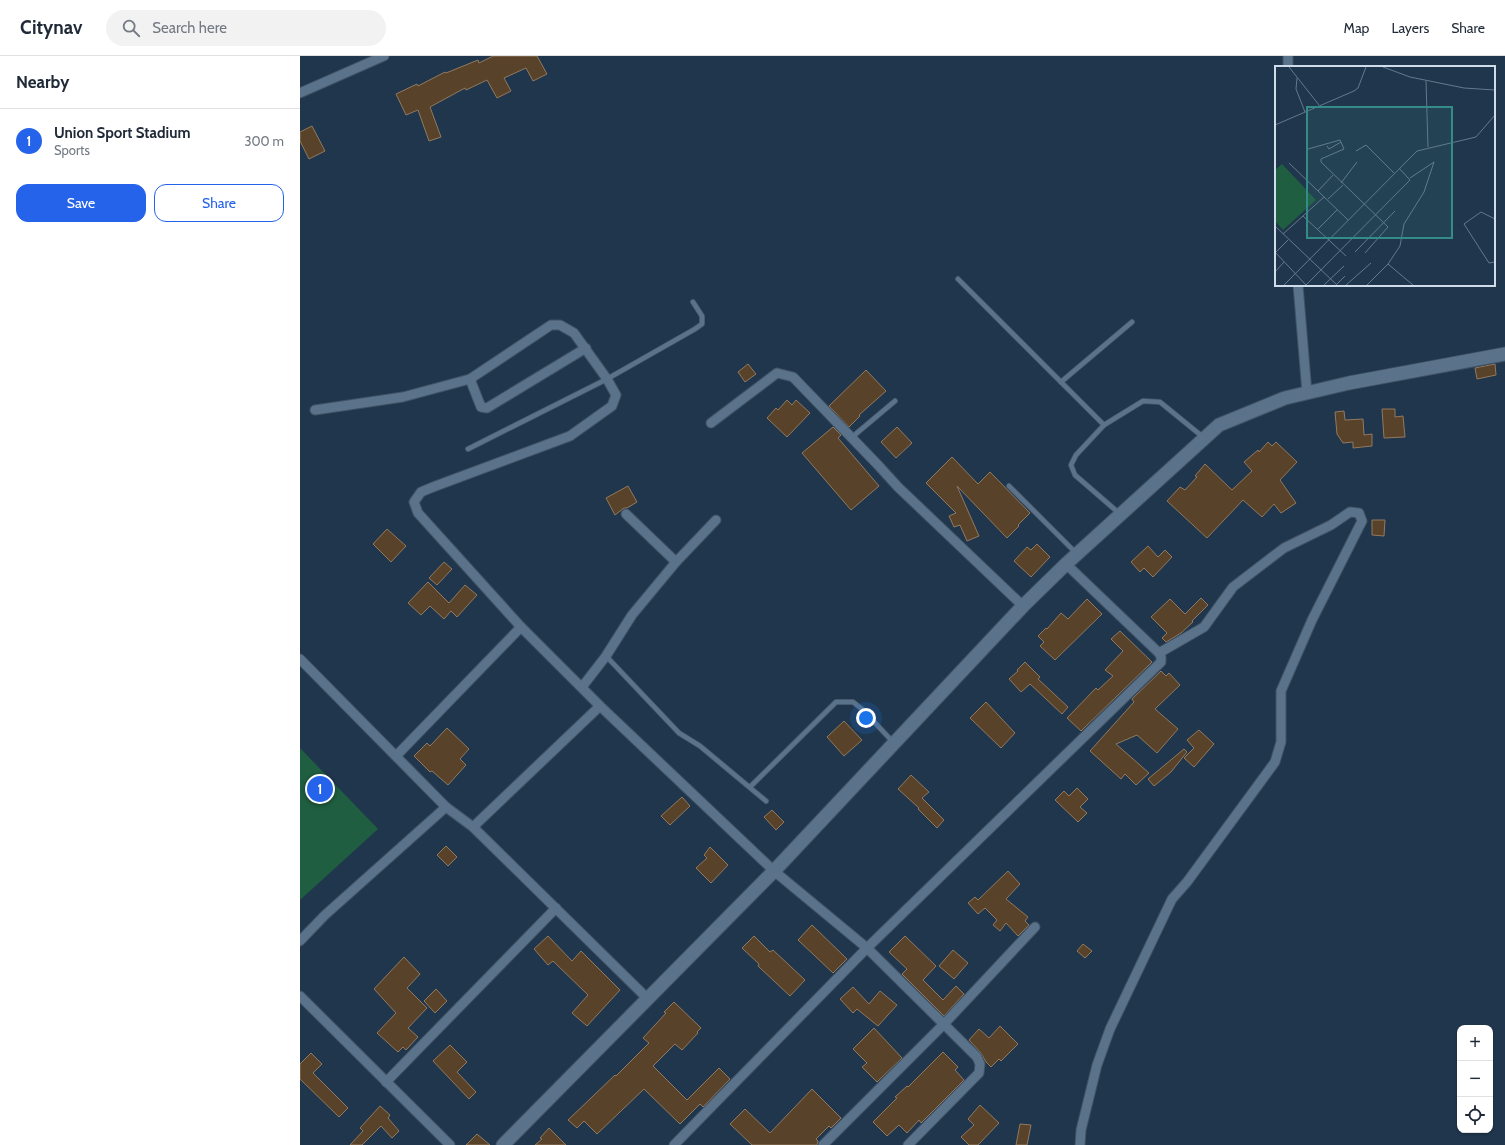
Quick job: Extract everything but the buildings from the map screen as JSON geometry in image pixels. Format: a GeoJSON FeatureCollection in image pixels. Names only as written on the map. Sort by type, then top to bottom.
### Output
{"type":"FeatureCollection","features":[{"type":"Feature","properties":{"kind":"street"},"geometry":{"type":"LineString","coordinates":[[300,92],[384,56]]}},
{"type":"Feature","properties":{"kind":"street"},"geometry":{"type":"LineString","coordinates":[[1298,286],[1307,393]]}},
{"type":"Feature","properties":{"kind":"street"},"geometry":{"type":"LineString","coordinates":[[315,410],[403,397],[470,380],[552,325],[560,325],[574,333],[586,348],[616,395],[612,406],[570,436],[421,492],[414,502],[418,513],[521,627],[600,706],[774,871],[867,948],[977,1057],[980,1064],[979,1073],[908,1145]]}},
{"type":"Feature","properties":{"kind":"street"},"geometry":{"type":"LineString","coordinates":[[470,380],[481,407],[487,408],[586,348]]}},
{"type":"Feature","properties":{"kind":"street"},"geometry":{"type":"LineString","coordinates":[[503,1145],[774,871],[1023,606],[1066,564],[1078,555],[1219,425],[1285,398],[1349,383],[1505,354]]}},
{"type":"Feature","properties":{"kind":"street"},"geometry":{"type":"LineString","coordinates":[[711,423],[777,373],[793,377],[898,487],[1023,606]]}},
{"type":"Feature","properties":{"kind":"street"},"geometry":{"type":"LineString","coordinates":[[1080,1145],[1081,1130],[1097,1065],[1110,1028],[1172,899],[1187,882],[1275,762],[1281,742],[1281,691],[1312,620],[1362,521],[1359,513],[1350,512],[1331,524],[1284,548],[1234,587],[1204,627],[1159,653]]}},
{"type":"Feature","properties":{"kind":"street"},"geometry":{"type":"LineString","coordinates":[[626,514],[676,562]]}},
{"type":"Feature","properties":{"kind":"street"},"geometry":{"type":"LineString","coordinates":[[582,687],[606,656],[632,615],[676,562],[716,520]]}},
{"type":"Feature","properties":{"kind":"street"},"geometry":{"type":"LineString","coordinates":[[674,1145],[867,948],[1161,662],[1159,653],[1066,564]]}},
{"type":"Feature","properties":{"kind":"street"},"geometry":{"type":"LineString","coordinates":[[396,756],[521,627]]}},
{"type":"Feature","properties":{"kind":"street"},"geometry":{"type":"LineString","coordinates":[[300,659],[446,807],[473,827],[648,999]]}},
{"type":"Feature","properties":{"kind":"street"},"geometry":{"type":"LineString","coordinates":[[473,827],[600,706]]}},
{"type":"Feature","properties":{"kind":"street"},"geometry":{"type":"LineString","coordinates":[[300,941],[324,915],[446,807]]}},
{"type":"Feature","properties":{"kind":"street"},"geometry":{"type":"LineString","coordinates":[[386,1082],[556,908]]}},
{"type":"Feature","properties":{"kind":"street"},"geometry":{"type":"LineString","coordinates":[[823,1145],[944,1024],[1035,927]]}},
{"type":"Feature","properties":{"kind":"street"},"geometry":{"type":"LineString","coordinates":[[300,996],[450,1145]]}},
{"type":"Feature","properties":{"kind":"lane"},"geometry":{"type":"LineString","coordinates":[[958,279],[1104,425]]}},
{"type":"Feature","properties":{"kind":"lane"},"geometry":{"type":"LineString","coordinates":[[468,450],[607,380],[695,330],[702,324],[702,316],[693,302]]}},
{"type":"Feature","properties":{"kind":"lane"},"geometry":{"type":"LineString","coordinates":[[1061,382],[1132,322]]}},
{"type":"Feature","properties":{"kind":"lane"},"geometry":{"type":"LineString","coordinates":[[851,438],[895,401]]}},
{"type":"Feature","properties":{"kind":"lane"},"geometry":{"type":"LineString","coordinates":[[1121,515],[1075,475],[1071,465],[1076,455],[1104,425],[1143,401],[1160,402],[1205,438]]}},
{"type":"Feature","properties":{"kind":"lane"},"geometry":{"type":"LineString","coordinates":[[1009,486],[1078,555]]}},
{"type":"Feature","properties":{"kind":"lane"},"geometry":{"type":"LineString","coordinates":[[606,656],[679,733],[700,746],[766,801]]}},
{"type":"Feature","properties":{"kind":"lane"},"geometry":{"type":"LineString","coordinates":[[750,787],[836,702],[853,702],[862,709],[894,744]]}},
{"type":"Feature","properties":{"kind":"green space"},"geometry":{"type":"Polygon","coordinates":[[[300,748],[378,829],[300,900],[300,748]]]}},
{"type":"Feature","properties":{"kind":"place","name":"Union Sport Stadium"},"geometry":{"type":"Point","coordinates":[320,789]}}]}
